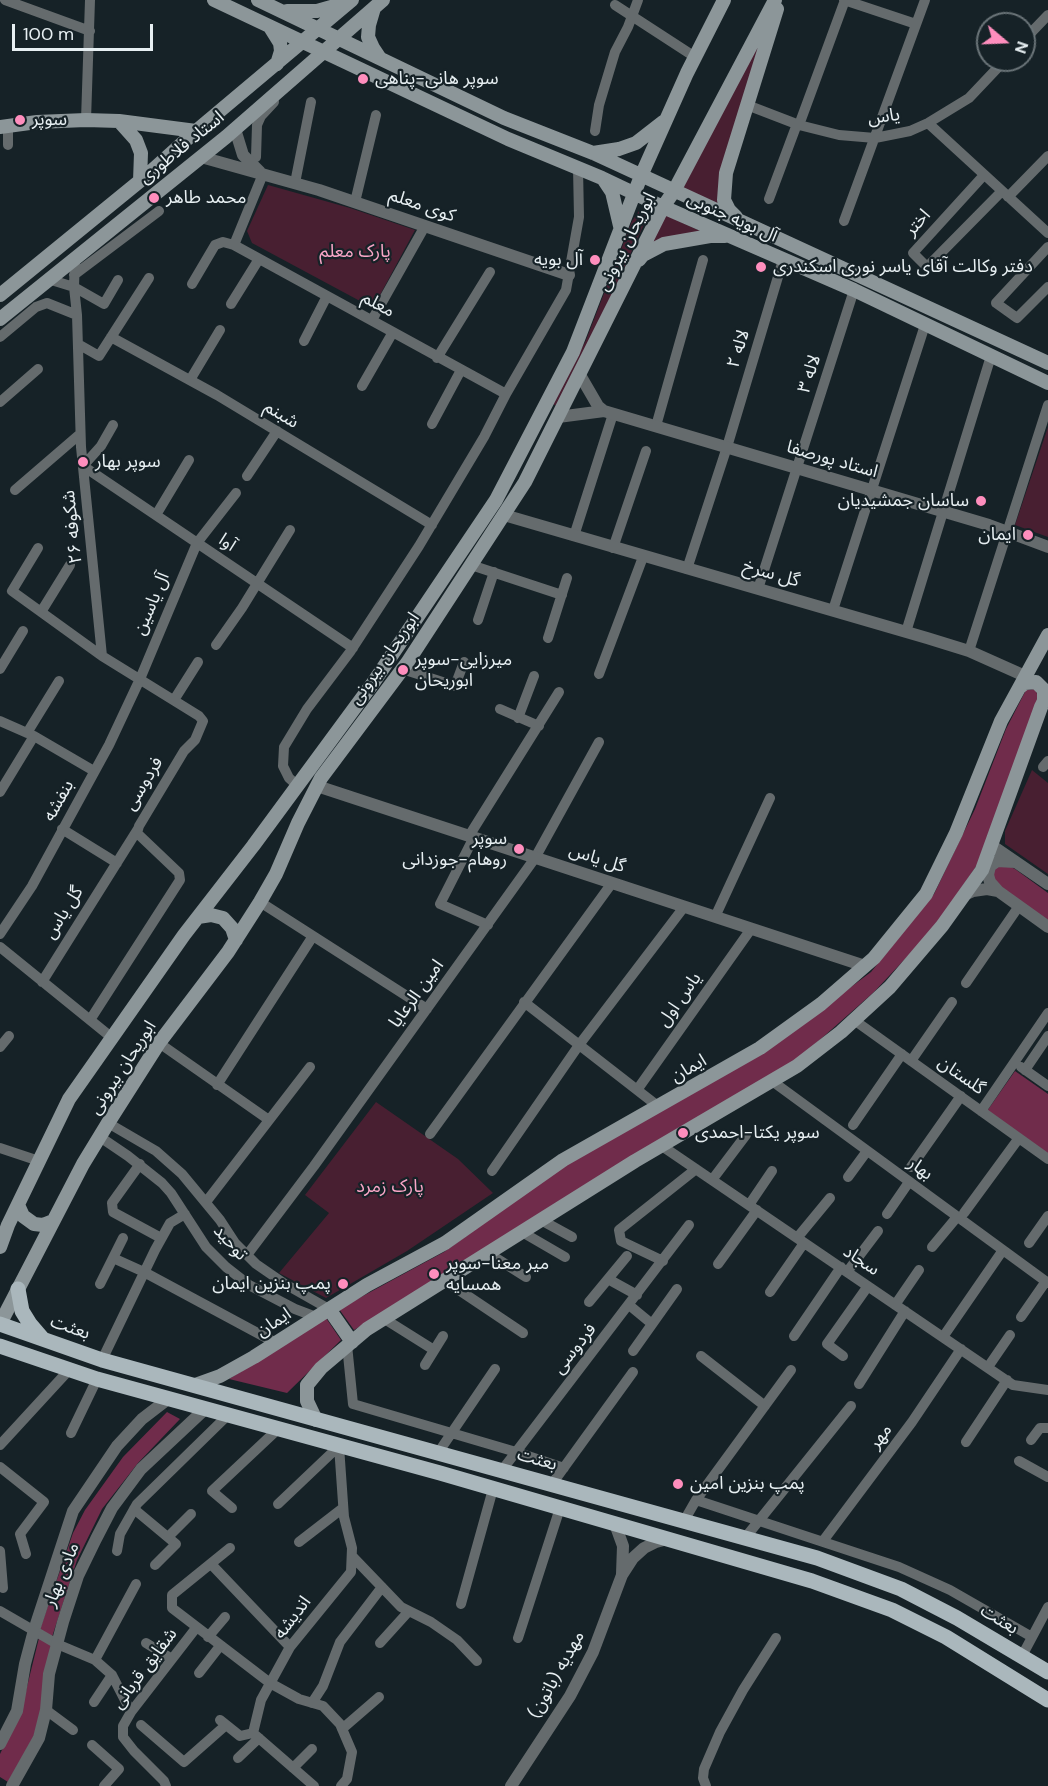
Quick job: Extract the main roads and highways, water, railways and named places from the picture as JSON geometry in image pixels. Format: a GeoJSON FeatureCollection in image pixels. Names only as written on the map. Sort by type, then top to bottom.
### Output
{"type":"FeatureCollection","features":[{"type":"Feature","properties":{"kind":"main road"},"geometry":{"type":"LineString","coordinates":[[214,0],[303,42]]}},
{"type":"Feature","properties":{"kind":"main road"},"geometry":{"type":"LineString","coordinates":[[239,12],[249,12],[252,9],[253,0]]}},
{"type":"Feature","properties":{"kind":"main road"},"geometry":{"type":"LineString","coordinates":[[258,0],[319,29]]}},
{"type":"Feature","properties":{"kind":"main road"},"geometry":{"type":"LineString","coordinates":[[281,10],[317,11],[352,0]]}},
{"type":"Feature","properties":{"kind":"main road","name":"استاد فلاطوری"},"geometry":{"type":"LineString","coordinates":[[0,295],[140,181],[352,0]]}},
{"type":"Feature","properties":{"kind":"main road","name":"ابوریحان بیرونی"},"geometry":{"type":"LineString","coordinates":[[0,1247],[69,1099],[198,917],[373,683],[496,500],[573,352],[641,176],[695,57],[724,0]]}},
{"type":"Feature","properties":{"kind":"main road"},"geometry":{"type":"LineString","coordinates":[[740,221],[729,210],[724,200],[723,190],[777,0]]}},
{"type":"Feature","properties":{"kind":"main road","name":"ابوریحان بیرونی"},"geometry":{"type":"LineString","coordinates":[[0,1324],[83,1164],[108,1123],[159,1043],[236,940],[260,902],[276,874],[317,786],[402,669],[525,482],[663,207],[674,191],[777,0]]}},
{"type":"Feature","properties":{"kind":"main road"},"geometry":{"type":"LineString","coordinates":[[378,4],[369,25],[368,37],[381,58]]}},
{"type":"Feature","properties":{"kind":"main road","name":"استاد فلاطوری"},"geometry":{"type":"LineString","coordinates":[[0,319],[235,129],[378,4]]}},
{"type":"Feature","properties":{"kind":"main road"},"geometry":{"type":"LineString","coordinates":[[268,26],[280,43],[281,51],[277,64]]}},
{"type":"Feature","properties":{"kind":"main road","name":"آل بویه جنوبی"},"geometry":{"type":"LineString","coordinates":[[319,29],[504,118],[593,153],[1048,363]]}},
{"type":"Feature","properties":{"kind":"main road","name":"آل بویه جنوبی"},"geometry":{"type":"LineString","coordinates":[[303,42],[508,139],[602,178],[854,290],[1048,382]]}},
{"type":"Feature","properties":{"kind":"main road"},"geometry":{"type":"LineString","coordinates":[[303,70],[330,65],[357,68]]}},
{"type":"Feature","properties":{"kind":"main road"},"geometry":{"type":"LineString","coordinates":[[428,101],[435,85]]}},
{"type":"Feature","properties":{"kind":"main road"},"geometry":{"type":"LineString","coordinates":[[593,153],[619,149],[636,143],[667,119]]}},
{"type":"Feature","properties":{"kind":"main road"},"geometry":{"type":"LineString","coordinates":[[4,126],[86,120],[119,121],[196,131]]}},
{"type":"Feature","properties":{"kind":"main road"},"geometry":{"type":"LineString","coordinates":[[119,121],[136,140],[141,153],[140,181]]}},
{"type":"Feature","properties":{"kind":"main road"},"geometry":{"type":"LineString","coordinates":[[602,178],[612,192],[616,203],[620,228]]}},
{"type":"Feature","properties":{"kind":"main road"},"geometry":{"type":"LineString","coordinates":[[636,264],[644,255],[664,244],[710,236],[732,236]]}},
{"type":"Feature","properties":{"kind":"main road"},"geometry":{"type":"LineString","coordinates":[[1046,639],[1042,652],[1048,661]]}},
{"type":"Feature","properties":{"kind":"main road","name":"ایمان"},"geometry":{"type":"LineString","coordinates":[[195,1385],[220,1376],[367,1285],[444,1243],[563,1160],[760,1048],[821,1005],[874,958],[926,894],[956,833],[1001,721],[1046,639]]}},
{"type":"Feature","properties":{"kind":"main road"},"geometry":{"type":"LineString","coordinates":[[316,1420],[307,1401],[307,1385],[321,1368],[383,1318],[662,1146],[797,1066],[854,1020],[890,987],[942,926],[982,870],[1046,698],[1041,685],[1023,681]]}},
{"type":"Feature","properties":{"kind":"main road"},"geometry":{"type":"LineString","coordinates":[[198,917],[211,915],[223,918],[232,928],[236,940]]}},
{"type":"Feature","properties":{"kind":"main road"},"geometry":{"type":"LineString","coordinates":[[18,1205],[22,1216],[34,1224],[43,1225],[53,1221]]}},
{"type":"Feature","properties":{"kind":"main road"},"geometry":{"type":"LineString","coordinates":[[18,1289],[22,1311],[44,1340]]}},
{"type":"Feature","properties":{"kind":"main road"},"geometry":{"type":"LineString","coordinates":[[329,1309],[350,1343]]}},
{"type":"Feature","properties":{"kind":"main road","name":"بعثت"},"geometry":{"type":"LineString","coordinates":[[0,1324],[102,1360],[818,1558],[901,1589],[957,1617],[1048,1672]]}},
{"type":"Feature","properties":{"kind":"main road"},"geometry":{"type":"LineString","coordinates":[[0,1346],[97,1379],[561,1508],[812,1581],[892,1610],[946,1637],[1048,1700]]}},
{"type":"Feature","properties":{"kind":"main road"},"geometry":{"type":"LineString","coordinates":[[0,1360],[21,1354]]}},
{"type":"Feature","properties":{"kind":"main road"},"geometry":{"type":"LineString","coordinates":[[946,1637],[957,1617]]}},
{"type":"Feature","properties":{"kind":"place","name":"سوپر هانی-پناهی"},"geometry":{"type":"Point","coordinates":[363,79]}},
{"type":"Feature","properties":{"kind":"place","name":"سوپر"},"geometry":{"type":"Point","coordinates":[20,120]}},
{"type":"Feature","properties":{"kind":"place","name":"محمد طاهر"},"geometry":{"type":"Point","coordinates":[154,198]}},
{"type":"Feature","properties":{"kind":"place","name":"آل بویه"},"geometry":{"type":"Point","coordinates":[595,260]}},
{"type":"Feature","properties":{"kind":"place","name":"دفتر وکالت آقای یاسر نوری اسکندری"},"geometry":{"type":"Point","coordinates":[761,267]}},
{"type":"Feature","properties":{"kind":"place","name":"سوپر بهار"},"geometry":{"type":"Point","coordinates":[83,462]}},
{"type":"Feature","properties":{"kind":"place","name":"ساسان جمشیدیان"},"geometry":{"type":"Point","coordinates":[981,501]}},
{"type":"Feature","properties":{"kind":"place","name":"ایمان"},"geometry":{"type":"Point","coordinates":[1028,535]}},
{"type":"Feature","properties":{"kind":"place","name":"میرزایی-سوپر ابوریحان"},"geometry":{"type":"Point","coordinates":[403,670]}},
{"type":"Feature","properties":{"kind":"place","name":"سوپر روهام-جوزدانی"},"geometry":{"type":"Point","coordinates":[519,849]}},
{"type":"Feature","properties":{"kind":"place","name":"سوپر یکتا-احمدی"},"geometry":{"type":"Point","coordinates":[683,1133]}},
{"type":"Feature","properties":{"kind":"place","name":"میر معنا-سوپر همسایه"},"geometry":{"type":"Point","coordinates":[434,1274]}},
{"type":"Feature","properties":{"kind":"place","name":"پمپ بنزین ایمان"},"geometry":{"type":"Point","coordinates":[343,1284]}},
{"type":"Feature","properties":{"kind":"place","name":"پمپ بنزین امین"},"geometry":{"type":"Point","coordinates":[678,1484]}},
{"type":"Feature","properties":{"kind":"park label","name":"پارک معلم"},"geometry":{"type":"Point","coordinates":[355,252]}},
{"type":"Feature","properties":{"kind":"park label","name":"پارک زمرد"},"geometry":{"type":"Point","coordinates":[390,1187]}}]}
